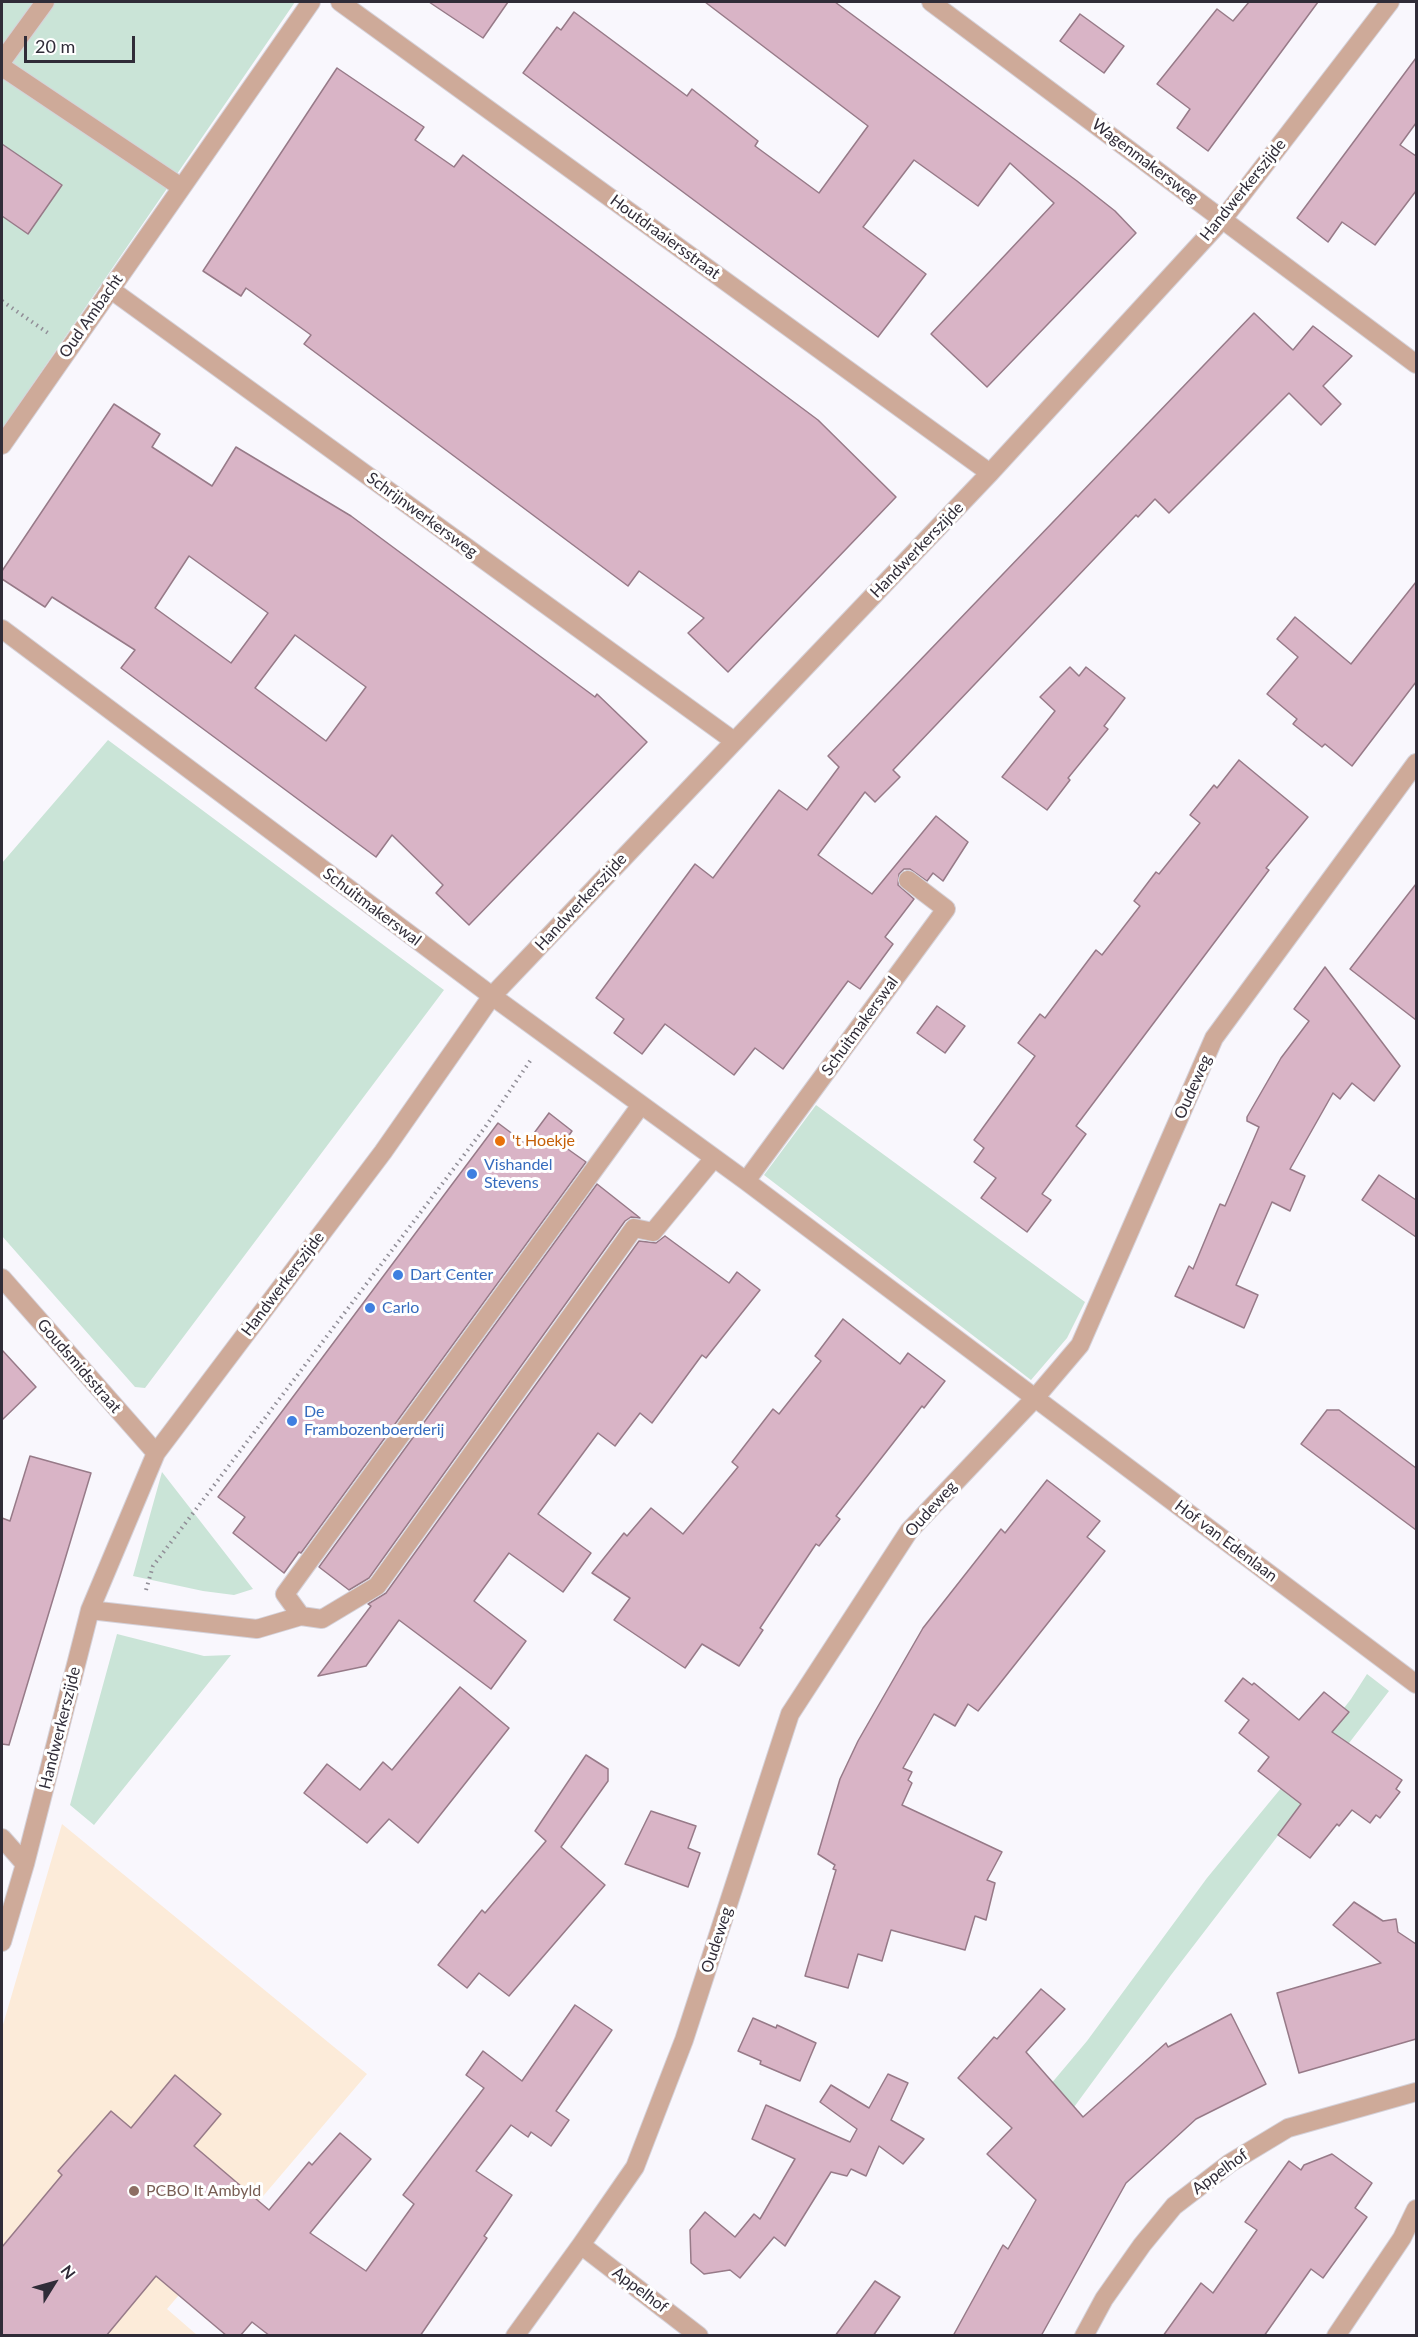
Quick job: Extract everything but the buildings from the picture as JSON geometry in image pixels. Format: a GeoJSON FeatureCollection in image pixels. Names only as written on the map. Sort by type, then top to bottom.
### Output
{"type":"FeatureCollection","features":[{"type":"Feature","properties":{"kind":"street"},"geometry":{"type":"LineString","coordinates":[[2,61],[45,2]]}},
{"type":"Feature","properties":{"kind":"street","name":"Oud Ambacht"},"geometry":{"type":"LineString","coordinates":[[2,445],[311,2]]}},
{"type":"Feature","properties":{"kind":"street","name":"Houtdraaiersstraat"},"geometry":{"type":"LineString","coordinates":[[340,2],[990,473]]}},
{"type":"Feature","properties":{"kind":"street","name":"Wagenmakersweg"},"geometry":{"type":"LineString","coordinates":[[931,2],[1416,364]]}},
{"type":"Feature","properties":{"kind":"street","name":"Handwerkerszijde"},"geometry":{"type":"LineString","coordinates":[[2,1942],[25,1864],[90,1610],[156,1454],[383,1152],[492,996],[990,473],[1223,219],[1390,2]]}},
{"type":"Feature","properties":{"kind":"street"},"geometry":{"type":"LineString","coordinates":[[2,67],[181,187]]}},
{"type":"Feature","properties":{"kind":"street","name":"Schrijnwerkersweg"},"geometry":{"type":"LineString","coordinates":[[110,289],[734,741]]}},
{"type":"Feature","properties":{"kind":"street","name":"Schuitmakerswal"},"geometry":{"type":"LineString","coordinates":[[2,629],[1035,1398]]}},
{"type":"Feature","properties":{"kind":"street","name":"Oudeweg"},"geometry":{"type":"LineString","coordinates":[[515,2336],[635,2167],[684,2040],[790,1713],[909,1531],[1035,1398],[1080,1345],[1214,1038],[1416,763]]}},
{"type":"Feature","properties":{"kind":"street","name":"Schuitmakerswal"},"geometry":{"type":"LineString","coordinates":[[746,1181],[946,909],[908,880]]}},
{"type":"Feature","properties":{"kind":"street"},"geometry":{"type":"LineString","coordinates":[[301,1616],[285,1594],[642,1105]]}},
{"type":"Feature","properties":{"kind":"street"},"geometry":{"type":"LineString","coordinates":[[90,1610],[257,1629],[301,1616],[322,1619],[377,1586],[634,1228],[653,1232],[714,1158]]}},
{"type":"Feature","properties":{"kind":"street","name":"Goudsmidsstraat"},"geometry":{"type":"LineString","coordinates":[[2,1278],[156,1454]]}},
{"type":"Feature","properties":{"kind":"street","name":"Hof van Edenlaan"},"geometry":{"type":"LineString","coordinates":[[1035,1398],[1416,1684]]}},
{"type":"Feature","properties":{"kind":"street"},"geometry":{"type":"LineString","coordinates":[[2,1838],[25,1864]]}},
{"type":"Feature","properties":{"kind":"street","name":"Appelhof"},"geometry":{"type":"LineString","coordinates":[[1084,2336],[1104,2299],[1142,2245],[1174,2206],[1230,2163],[1288,2128],[1416,2092]]}},
{"type":"Feature","properties":{"kind":"street"},"geometry":{"type":"LineString","coordinates":[[1336,2336],[1402,2238],[1416,2209]]}},
{"type":"Feature","properties":{"kind":"street","name":"Appelhof"},"geometry":{"type":"LineString","coordinates":[[581,2245],[699,2336]]}},
{"type":"Feature","properties":{"kind":"path"},"geometry":{"type":"LineString","coordinates":[[2,301],[69,347]]}},
{"type":"Feature","properties":{"kind":"path"},"geometry":{"type":"LineString","coordinates":[[139,1615],[153,1566],[486,1126],[547,1035]]}},
{"type":"Feature","properties":{"kind":"shaded area","name":"PCBO It Ambyld"},"geometry":{"type":"Polygon","coordinates":[[[62,1824],[367,2074],[167,2309],[197,2335],[2,2335],[2,2028],[62,1824]]]}},
{"type":"Feature","properties":{"kind":"green space"},"geometry":{"type":"Polygon","coordinates":[[[2,2],[295,2],[2,429],[2,2]]]}},
{"type":"Feature","properties":{"kind":"green space"},"geometry":{"type":"Polygon","coordinates":[[[108,740],[444,990],[145,1388],[135,1387],[2,1236],[2,863],[108,740]]]}},
{"type":"Feature","properties":{"kind":"green space"},"geometry":{"type":"Polygon","coordinates":[[[816,1105],[1085,1302],[1067,1338],[1031,1380],[764,1175],[816,1105]]]}},
{"type":"Feature","properties":{"kind":"green space"},"geometry":{"type":"Polygon","coordinates":[[[162,1472],[253,1589],[234,1595],[203,1591],[133,1576],[162,1472]]]}},
{"type":"Feature","properties":{"kind":"green space"},"geometry":{"type":"Polygon","coordinates":[[[117,1634],[204,1656],[231,1655],[94,1825],[70,1805],[117,1634]]]}},
{"type":"Feature","properties":{"kind":"green space"},"geometry":{"type":"Polygon","coordinates":[[[1367,1674],[1389,1691],[1171,1975],[1055,2133],[1003,2141],[1087,2041],[1207,1878],[1296,1770],[1351,1699],[1367,1674]]]}},
{"type":"Feature","properties":{"kind":"place","name":"'t Hoekje"},"geometry":{"type":"Point","coordinates":[500,1141]}},
{"type":"Feature","properties":{"kind":"place","name":"Vishandel Stevens"},"geometry":{"type":"Point","coordinates":[472,1174]}},
{"type":"Feature","properties":{"kind":"place","name":"Dart Center"},"geometry":{"type":"Point","coordinates":[398,1275]}},
{"type":"Feature","properties":{"kind":"place","name":"Carlo"},"geometry":{"type":"Point","coordinates":[370,1308]}},
{"type":"Feature","properties":{"kind":"place","name":"De Frambozenboerderij"},"geometry":{"type":"Point","coordinates":[292,1421]}},
{"type":"Feature","properties":{"kind":"place","name":"PCBO It Ambyld"},"geometry":{"type":"Point","coordinates":[134,2191]}}]}
